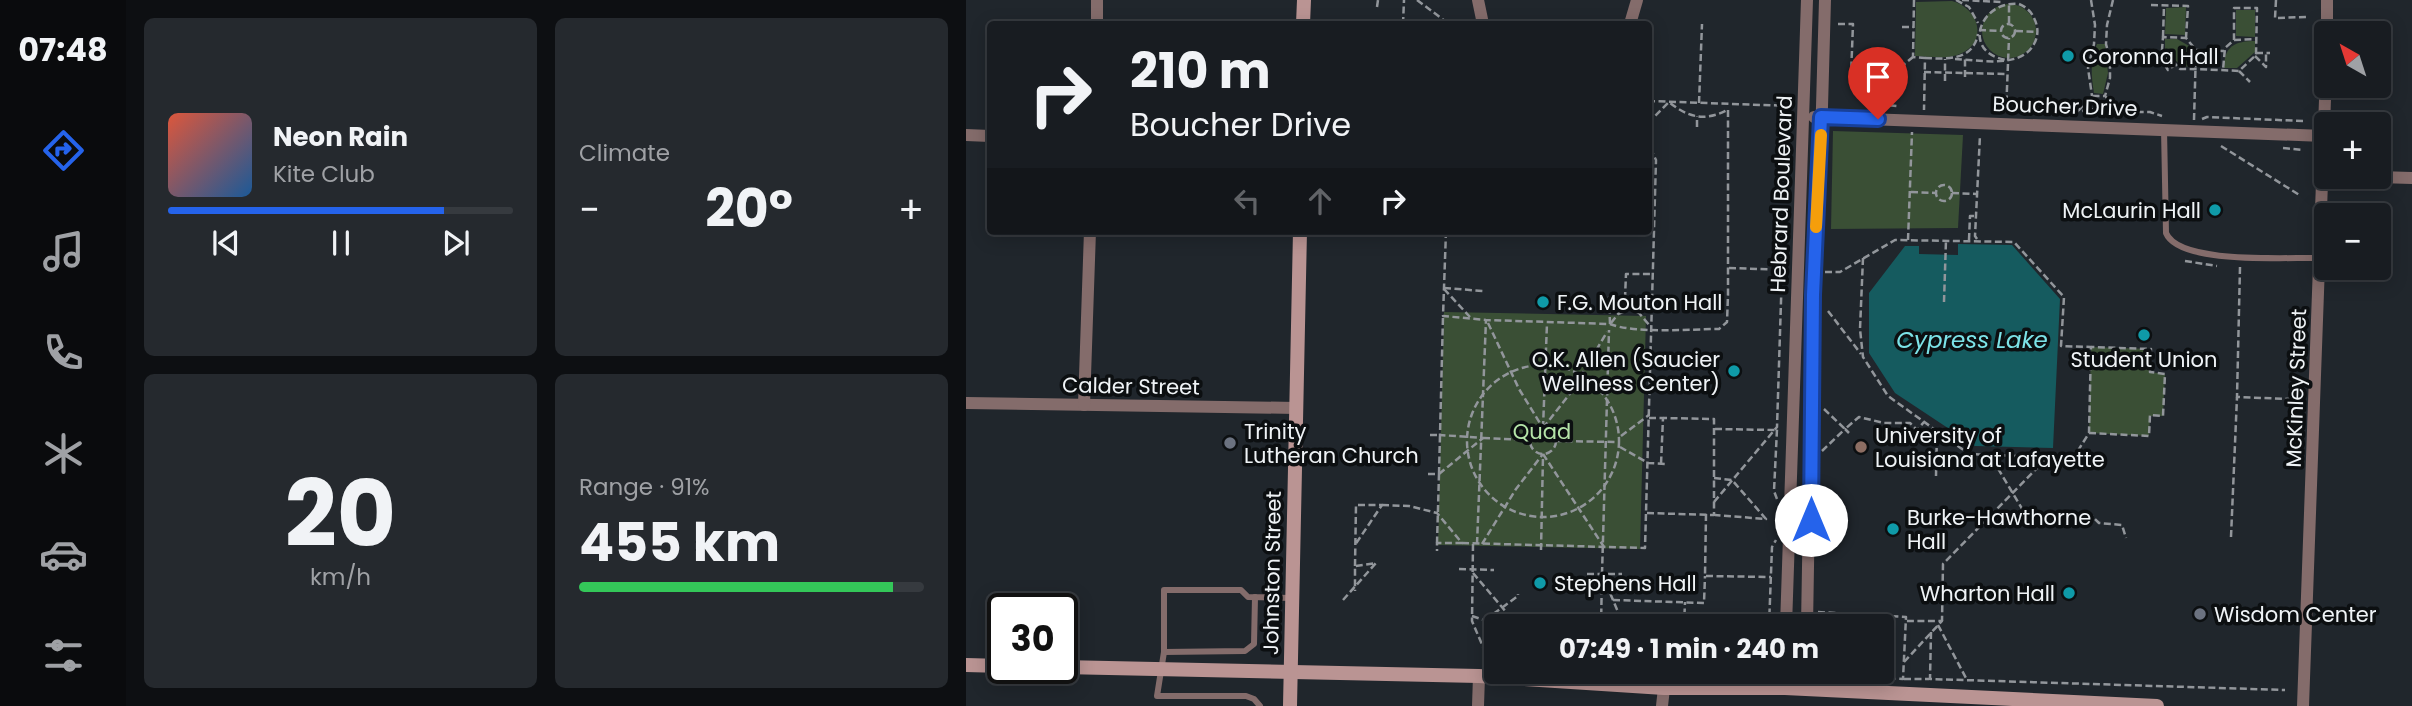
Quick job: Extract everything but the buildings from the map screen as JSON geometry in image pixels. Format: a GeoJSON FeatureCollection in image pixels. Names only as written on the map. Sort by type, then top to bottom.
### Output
{"type":"FeatureCollection","features":[{"type":"Feature","properties":{"kind":"street"},"geometry":{"type":"LineString","coordinates":[[1097,0],[1097,21]]}},
{"type":"Feature","properties":{"kind":"street"},"geometry":{"type":"LineString","coordinates":[[1303,21],[1304,0]]}},
{"type":"Feature","properties":{"kind":"street"},"geometry":{"type":"LineString","coordinates":[[1478,0],[1482,21]]}},
{"type":"Feature","properties":{"kind":"street"},"geometry":{"type":"LineString","coordinates":[[1631,21],[1637,0]]}},
{"type":"Feature","properties":{"kind":"street","name":"Hebrard Boulevard"},"geometry":{"type":"LineString","coordinates":[[1787,614],[1807,0]]}},
{"type":"Feature","properties":{"kind":"street","name":"Hebrard Boulevard"},"geometry":{"type":"LineString","coordinates":[[1807,614],[1810,390],[1825,0]]}},
{"type":"Feature","properties":{"kind":"street"},"geometry":{"type":"LineString","coordinates":[[2327,0],[2327,21]]}},
{"type":"Feature","properties":{"kind":"street","name":"Boucher Drive"},"geometry":{"type":"LineString","coordinates":[[1804,111],[1821,117],[1924,120],[2006,117],[2164,130],[2314,136]]}},
{"type":"Feature","properties":{"kind":"street"},"geometry":{"type":"LineString","coordinates":[[966,135],[987,136]]}},
{"type":"Feature","properties":{"kind":"street"},"geometry":{"type":"LineString","coordinates":[[2391,177],[2412,178]]}},
{"type":"Feature","properties":{"kind":"street"},"geometry":{"type":"LineString","coordinates":[[1084,405],[1090,235]]}},
{"type":"Feature","properties":{"kind":"street","name":"Johnston Street"},"geometry":{"type":"LineString","coordinates":[[1290,706],[1300,235]]}},
{"type":"Feature","properties":{"kind":"street","name":"McKinley Street"},"geometry":{"type":"LineString","coordinates":[[2304,706],[2319,280]]}},
{"type":"Feature","properties":{"kind":"street"},"geometry":{"type":"LineString","coordinates":[[1794,389],[1810,390]]}},
{"type":"Feature","properties":{"kind":"street","name":"Calder Street"},"geometry":{"type":"LineString","coordinates":[[966,403],[1296,408]]}},
{"type":"Feature","properties":{"kind":"street"},"geometry":{"type":"LineString","coordinates":[[1788,592],[1808,593]]}},
{"type":"Feature","properties":{"kind":"street"},"geometry":{"type":"LineString","coordinates":[[966,665],[987,666]]}},
{"type":"Feature","properties":{"kind":"street"},"geometry":{"type":"LineString","coordinates":[[1078,667],[1479,676],[1664,688],[1784,688],[2157,706]]}},
{"type":"Feature","properties":{"kind":"street"},"geometry":{"type":"LineString","coordinates":[[1478,706],[1479,676]]}},
{"type":"Feature","properties":{"kind":"street"},"geometry":{"type":"LineString","coordinates":[[1784,684],[1784,688]]}},
{"type":"Feature","properties":{"kind":"street"},"geometry":{"type":"LineString","coordinates":[[1805,689],[1807,684]]}},
{"type":"Feature","properties":{"kind":"street"},"geometry":{"type":"LineString","coordinates":[[1662,706],[1664,688]]}},
{"type":"Feature","properties":{"kind":"lane"},"geometry":{"type":"LineString","coordinates":[[2164,130],[2166,233],[2172,242],[2210,255],[2314,258]]}},
{"type":"Feature","properties":{"kind":"lane"},"geometry":{"type":"LineString","coordinates":[[1156,706],[1164,652],[1164,590],[1241,590],[1248,597],[1293,598]]}},
{"type":"Feature","properties":{"kind":"lane"},"geometry":{"type":"LineString","coordinates":[[1164,652],[1245,651],[1254,644],[1255,597]]}},
{"type":"Feature","properties":{"kind":"lane"},"geometry":{"type":"LineString","coordinates":[[1157,696],[1246,696],[1254,699],[1260,706]]}},
{"type":"Feature","properties":{"kind":"lane"},"geometry":{"type":"LineString","coordinates":[[1206,696],[1206,706]]}},
{"type":"Feature","properties":{"kind":"path"},"geometry":{"type":"LineString","coordinates":[[1377,7],[1378,0]]}},
{"type":"Feature","properties":{"kind":"path"},"geometry":{"type":"LineString","coordinates":[[1404,0],[1404,21]]}},
{"type":"Feature","properties":{"kind":"path"},"geometry":{"type":"LineString","coordinates":[[1417,0],[1445,21]]}},
{"type":"Feature","properties":{"kind":"path"},"geometry":{"type":"LineString","coordinates":[[1913,57],[1914,0]]}},
{"type":"Feature","properties":{"kind":"path"},"geometry":{"type":"LineString","coordinates":[[1888,106],[1890,76],[1913,57],[2007,60],[2026,54],[2032,48],[2038,32],[2036,20],[2023,5],[1955,0]]}},
{"type":"Feature","properties":{"kind":"path"},"geometry":{"type":"LineString","coordinates":[[1955,0],[1969,7],[1975,14],[1982,44],[1987,51],[1992,56],[2007,60]]}},
{"type":"Feature","properties":{"kind":"path"},"geometry":{"type":"LineString","coordinates":[[2091,0],[2095,25],[2088,68],[2092,96]]}},
{"type":"Feature","properties":{"kind":"path"},"geometry":{"type":"LineString","coordinates":[[2105,96],[2110,78],[2107,25],[2113,0]]}},
{"type":"Feature","properties":{"kind":"path"},"geometry":{"type":"LineString","coordinates":[[2276,0],[2275,18],[2306,17]]}},
{"type":"Feature","properties":{"kind":"path"},"geometry":{"type":"LineString","coordinates":[[2007,2],[2009,24]]}},
{"type":"Feature","properties":{"kind":"path"},"geometry":{"type":"LineString","coordinates":[[1955,59],[1972,48],[1984,14],[1997,4],[2007,2]]}},
{"type":"Feature","properties":{"kind":"path"},"geometry":{"type":"LineString","coordinates":[[2151,5],[2188,6],[2186,38],[2196,50],[2192,121],[2207,117],[2304,121]]}},
{"type":"Feature","properties":{"kind":"path"},"geometry":{"type":"LineString","coordinates":[[2164,5],[2162,50],[2180,69],[2239,71],[2250,82]]}},
{"type":"Feature","properties":{"kind":"path"},"geometry":{"type":"LineString","coordinates":[[2223,70],[2224,51],[2234,40],[2234,8],[2257,8],[2255,54],[2239,71]]}},
{"type":"Feature","properties":{"kind":"path"},"geometry":{"type":"LineString","coordinates":[[1699,103],[1702,24]]}},
{"type":"Feature","properties":{"kind":"path"},"geometry":{"type":"LineString","coordinates":[[1835,24],[1853,24],[1851,76],[1888,106],[1900,106]]}},
{"type":"Feature","properties":{"kind":"path"},"geometry":{"type":"LineString","coordinates":[[2001,31],[2009,24]]}},
{"type":"Feature","properties":{"kind":"path"},"geometry":{"type":"LineString","coordinates":[[2009,24],[2016,31]]}},
{"type":"Feature","properties":{"kind":"path"},"geometry":{"type":"LineString","coordinates":[[1902,27],[1914,27]]}},
{"type":"Feature","properties":{"kind":"path"},"geometry":{"type":"LineString","coordinates":[[1979,30],[2001,31]]}},
{"type":"Feature","properties":{"kind":"path"},"geometry":{"type":"LineString","coordinates":[[2001,31],[2002,35],[2009,38]]}},
{"type":"Feature","properties":{"kind":"path"},"geometry":{"type":"LineString","coordinates":[[2038,32],[2016,31],[2009,38],[2006,117],[2100,108],[2120,112],[2150,112],[2171,117]]}},
{"type":"Feature","properties":{"kind":"path"},"geometry":{"type":"LineString","coordinates":[[2163,37],[2186,38]]}},
{"type":"Feature","properties":{"kind":"path"},"geometry":{"type":"LineString","coordinates":[[2234,40],[2256,39]]}},
{"type":"Feature","properties":{"kind":"path"},"geometry":{"type":"LineString","coordinates":[[2196,50],[2224,51]]}},
{"type":"Feature","properties":{"kind":"path"},"geometry":{"type":"LineString","coordinates":[[2268,53],[2266,67],[2255,54],[2268,53]]}},
{"type":"Feature","properties":{"kind":"path"},"geometry":{"type":"LineString","coordinates":[[2168,56],[2163,62],[2164,66],[2168,70],[2176,64]]}},
{"type":"Feature","properties":{"kind":"path"},"geometry":{"type":"LineString","coordinates":[[1924,120],[1925,58]]}},
{"type":"Feature","properties":{"kind":"path"},"geometry":{"type":"LineString","coordinates":[[1945,58],[1945,81]]}},
{"type":"Feature","properties":{"kind":"path"},"geometry":{"type":"LineString","coordinates":[[1965,59],[1965,75]]}},
{"type":"Feature","properties":{"kind":"path"},"geometry":{"type":"LineString","coordinates":[[1924,72],[2007,74]]}},
{"type":"Feature","properties":{"kind":"path"},"geometry":{"type":"LineString","coordinates":[[2078,111],[2092,96],[2105,96],[2120,112]]}},
{"type":"Feature","properties":{"kind":"path"},"geometry":{"type":"LineString","coordinates":[[1652,101],[1729,104],[1804,111]]}},
{"type":"Feature","properties":{"kind":"path"},"geometry":{"type":"LineString","coordinates":[[1669,102],[1684,114],[1698,116],[1717,115],[1728,109]]}},
{"type":"Feature","properties":{"kind":"path"},"geometry":{"type":"LineString","coordinates":[[1652,119],[1669,102]]}},
{"type":"Feature","properties":{"kind":"path"},"geometry":{"type":"LineString","coordinates":[[1443,316],[1610,324],[1617,327],[1651,329],[1719,328],[1727,322],[1729,104]]}},
{"type":"Feature","properties":{"kind":"path"},"geometry":{"type":"LineString","coordinates":[[1697,127],[1698,116]]}},
{"type":"Feature","properties":{"kind":"path"},"geometry":{"type":"LineString","coordinates":[[1908,240],[1912,132]]}},
{"type":"Feature","properties":{"kind":"path"},"geometry":{"type":"LineString","coordinates":[[1978,241],[1975,236],[1980,135]]}},
{"type":"Feature","properties":{"kind":"path"},"geometry":{"type":"LineString","coordinates":[[2230,145],[2217,144],[2301,196]]}},
{"type":"Feature","properties":{"kind":"path"},"geometry":{"type":"LineString","coordinates":[[2278,148],[2303,150]]}},
{"type":"Feature","properties":{"kind":"path"},"geometry":{"type":"LineString","coordinates":[[1437,543],[1541,548],[1645,548],[1656,160],[1652,152]]}},
{"type":"Feature","properties":{"kind":"path"},"geometry":{"type":"LineString","coordinates":[[1943,185],[1950,188],[1952,193],[1949,200],[1944,201],[1939,200],[1936,193],[1943,185]]}},
{"type":"Feature","properties":{"kind":"path"},"geometry":{"type":"LineString","coordinates":[[1910,192],[1936,193]]}},
{"type":"Feature","properties":{"kind":"path"},"geometry":{"type":"LineString","coordinates":[[1952,193],[1977,194]]}},
{"type":"Feature","properties":{"kind":"path"},"geometry":{"type":"LineString","coordinates":[[1969,240],[1970,216],[1976,216]]}},
{"type":"Feature","properties":{"kind":"path"},"geometry":{"type":"LineString","coordinates":[[1437,551],[1446,235]]}},
{"type":"Feature","properties":{"kind":"path"},"geometry":{"type":"LineString","coordinates":[[1777,500],[1774,491],[1783,239]]}},
{"type":"Feature","properties":{"kind":"path"},"geometry":{"type":"LineString","coordinates":[[1863,357],[1860,329],[1863,258],[1895,240],[2014,242],[2064,298],[2061,346],[2151,349],[2150,372],[2165,374],[2162,416],[2150,415],[2149,436],[2088,433]]}},
{"type":"Feature","properties":{"kind":"path"},"geometry":{"type":"LineString","coordinates":[[1944,302],[1945,240]]}},
{"type":"Feature","properties":{"kind":"path"},"geometry":{"type":"LineString","coordinates":[[2185,261],[2217,266]]}},
{"type":"Feature","properties":{"kind":"path"},"geometry":{"type":"LineString","coordinates":[[2229,267],[2240,267],[2231,537]]}},
{"type":"Feature","properties":{"kind":"path"},"geometry":{"type":"LineString","coordinates":[[1601,614],[1609,297],[1625,298],[1626,274],[1653,274]]}},
{"type":"Feature","properties":{"kind":"path"},"geometry":{"type":"LineString","coordinates":[[1444,288],[1483,290]]}},
{"type":"Feature","properties":{"kind":"path"},"geometry":{"type":"LineString","coordinates":[[1444,288],[1470,317]]}},
{"type":"Feature","properties":{"kind":"path"},"geometry":{"type":"LineString","coordinates":[[1610,324],[1618,314],[1631,309],[1639,313],[1651,329]]}},
{"type":"Feature","properties":{"kind":"path"},"geometry":{"type":"LineString","coordinates":[[1828,311],[1888,396],[1969,454],[2074,457],[2088,433],[2091,347]]}},
{"type":"Feature","properties":{"kind":"path"},"geometry":{"type":"LineString","coordinates":[[1477,544],[1543,454],[1552,450],[1555,441],[1552,432],[1543,428],[1511,373],[1486,320]]}},
{"type":"Feature","properties":{"kind":"path"},"geometry":{"type":"LineString","coordinates":[[1484,649],[1472,615],[1481,485],[1486,320]]}},
{"type":"Feature","properties":{"kind":"path"},"geometry":{"type":"LineString","coordinates":[[1543,428],[1547,323]]}},
{"type":"Feature","properties":{"kind":"path"},"geometry":{"type":"LineString","coordinates":[[1604,547],[1543,454],[1534,450],[1530,440],[1534,432],[1543,428],[1582,376],[1609,330]]}},
{"type":"Feature","properties":{"kind":"path"},"geometry":{"type":"LineString","coordinates":[[1546,366],[1582,376],[1595,386],[1607,400],[1616,418],[1620,447],[1615,468],[1605,486],[1579,510],[1542,518],[1505,507],[1481,485],[1475,475],[1467,438],[1470,418],[1484,393],[1496,382],[1511,373],[1546,366]]}},
{"type":"Feature","properties":{"kind":"path"},"geometry":{"type":"LineString","coordinates":[[2237,397],[2290,399]]}},
{"type":"Feature","properties":{"kind":"path"},"geometry":{"type":"LineString","coordinates":[[1823,408],[1849,433]]}},
{"type":"Feature","properties":{"kind":"path"},"geometry":{"type":"LineString","coordinates":[[1620,437],[1649,416],[1714,419],[1714,515]]}},
{"type":"Feature","properties":{"kind":"path"},"geometry":{"type":"LineString","coordinates":[[1822,451],[1859,417],[1884,423],[1910,423],[1917,430],[1924,422]]}},
{"type":"Feature","properties":{"kind":"path"},"geometry":{"type":"LineString","coordinates":[[1620,447],[1648,463],[1664,464],[1663,418]]}},
{"type":"Feature","properties":{"kind":"path"},"geometry":{"type":"LineString","coordinates":[[1714,429],[1776,428]]}},
{"type":"Feature","properties":{"kind":"path"},"geometry":{"type":"LineString","coordinates":[[1714,502],[1776,428]]}},
{"type":"Feature","properties":{"kind":"path"},"geometry":{"type":"LineString","coordinates":[[1936,476],[1937,431]]}},
{"type":"Feature","properties":{"kind":"path"},"geometry":{"type":"LineString","coordinates":[[1430,435],[1530,440]]}},
{"type":"Feature","properties":{"kind":"path"},"geometry":{"type":"LineString","coordinates":[[1428,474],[1439,474],[1483,438]]}},
{"type":"Feature","properties":{"kind":"path"},"geometry":{"type":"LineString","coordinates":[[1555,441],[1620,442]]}},
{"type":"Feature","properties":{"kind":"path"},"geometry":{"type":"LineString","coordinates":[[1541,548],[1543,454]]}},
{"type":"Feature","properties":{"kind":"path"},"geometry":{"type":"LineString","coordinates":[[1990,455],[2027,517],[2092,516],[2099,523],[2122,525],[2126,538]]}},
{"type":"Feature","properties":{"kind":"path"},"geometry":{"type":"LineString","coordinates":[[1904,662],[1942,621],[1943,564],[2048,457]]}},
{"type":"Feature","properties":{"kind":"path"},"geometry":{"type":"LineString","coordinates":[[1714,478],[1732,480],[1766,519]]}},
{"type":"Feature","properties":{"kind":"path"},"geometry":{"type":"LineString","coordinates":[[1354,589],[1356,505],[1409,506],[1437,513],[1462,543]]}},
{"type":"Feature","properties":{"kind":"path"},"geometry":{"type":"LineString","coordinates":[[1355,545],[1382,505]]}},
{"type":"Feature","properties":{"kind":"path"},"geometry":{"type":"LineString","coordinates":[[1752,517],[1759,510]]}},
{"type":"Feature","properties":{"kind":"path"},"geometry":{"type":"LineString","coordinates":[[1646,513],[1777,519]]}},
{"type":"Feature","properties":{"kind":"path"},"geometry":{"type":"LineString","coordinates":[[1614,600],[1704,603],[1706,514]]}},
{"type":"Feature","properties":{"kind":"path"},"geometry":{"type":"LineString","coordinates":[[1769,614],[1772,547],[1776,538]]}},
{"type":"Feature","properties":{"kind":"path"},"geometry":{"type":"LineString","coordinates":[[1343,600],[1376,563],[1355,566]]}},
{"type":"Feature","properties":{"kind":"path"},"geometry":{"type":"LineString","coordinates":[[1459,569],[1494,570]]}},
{"type":"Feature","properties":{"kind":"path"},"geometry":{"type":"LineString","coordinates":[[1473,571],[1508,614]]}},
{"type":"Feature","properties":{"kind":"path"},"geometry":{"type":"LineString","coordinates":[[1587,574],[1622,574]]}},
{"type":"Feature","properties":{"kind":"path"},"geometry":{"type":"LineString","coordinates":[[1602,574],[1619,614]]}},
{"type":"Feature","properties":{"kind":"path"},"geometry":{"type":"LineString","coordinates":[[1704,576],[1771,577]]}},
{"type":"Feature","properties":{"kind":"path"},"geometry":{"type":"LineString","coordinates":[[1494,614],[1518,594]]}},
{"type":"Feature","properties":{"kind":"path"},"geometry":{"type":"LineString","coordinates":[[1684,614],[1685,602]]}},
{"type":"Feature","properties":{"kind":"path"},"geometry":{"type":"LineString","coordinates":[[1817,612],[1906,617],[1903,679]]}},
{"type":"Feature","properties":{"kind":"path"},"geometry":{"type":"LineString","coordinates":[[1472,615],[1484,620]]}},
{"type":"Feature","properties":{"kind":"path"},"geometry":{"type":"LineString","coordinates":[[1906,621],[1942,621]]}},
{"type":"Feature","properties":{"kind":"path"},"geometry":{"type":"LineString","coordinates":[[1938,625],[1967,680]]}},
{"type":"Feature","properties":{"kind":"path"},"geometry":{"type":"LineString","coordinates":[[1930,679],[1931,632]]}},
{"type":"Feature","properties":{"kind":"path"},"geometry":{"type":"LineString","coordinates":[[1894,678],[2285,690]]}},
{"type":"Feature","properties":{"kind":"green space"},"geometry":{"type":"Polygon","coordinates":[[[1952,1],[1969,11],[1974,18],[1977,26],[1975,42],[1969,49],[1955,56],[1915,56],[1916,2],[1952,1]]]}},
{"type":"Feature","properties":{"kind":"green space"},"geometry":{"type":"Polygon","coordinates":[[[2009,4],[2028,12],[2036,31],[2028,50],[2009,58],[1990,50],[1982,31],[1990,12],[2009,4]]]}},
{"type":"Feature","properties":{"kind":"green space"},"geometry":{"type":"Polygon","coordinates":[[[2186,7],[2185,35],[2165,34],[2166,8],[2186,7]]]}},
{"type":"Feature","properties":{"kind":"green space"},"geometry":{"type":"Polygon","coordinates":[[[2236,10],[2255,10],[2255,37],[2236,36],[2236,10]]]}},
{"type":"Feature","properties":{"kind":"green space"},"geometry":{"type":"Polygon","coordinates":[[[2165,39],[2177,39],[2191,47],[2195,57],[2194,67],[2181,66],[2165,49],[2165,39]]]}},
{"type":"Feature","properties":{"kind":"green space"},"geometry":{"type":"Polygon","coordinates":[[[2255,41],[2255,52],[2237,68],[2224,68],[2226,54],[2232,46],[2255,41]]]}},
{"type":"Feature","properties":{"kind":"green space"},"geometry":{"type":"Polygon","coordinates":[[[2097,44],[2105,44],[2108,73],[2103,94],[2094,93],[2092,80],[2092,62],[2097,44]]]}},
{"type":"Feature","properties":{"kind":"green space"},"geometry":{"type":"Polygon","coordinates":[[[1833,131],[1963,135],[1958,228],[1831,229],[1833,131]]]}},
{"type":"Feature","properties":{"kind":"green space","name":"Quad"},"geometry":{"type":"Polygon","coordinates":[[[1444,312],[1646,316],[1640,549],[1438,545],[1444,312]]]}},
{"type":"Feature","properties":{"kind":"green space"},"geometry":{"type":"Polygon","coordinates":[[[2091,347],[2151,349],[2150,372],[2165,374],[2163,416],[2150,416],[2149,436],[2089,433],[2091,347]]]}},
{"type":"Feature","properties":{"kind":"water","name":"Cypress Lake"},"geometry":{"type":"Polygon","coordinates":[[[1958,244],[2012,245],[2060,299],[2053,448],[1975,446],[1895,393],[1869,353],[1869,293],[1905,246],[1919,246],[1919,254],[1958,255],[1958,244]]]}},
{"type":"Feature","properties":{"kind":"slow traffic"},"geometry":{"type":"LineString","coordinates":[[1816,227],[1821,135]]}},
{"type":"Feature","properties":{"kind":"place","name":"Coronna Hall"},"geometry":{"type":"Point","coordinates":[2068,56]}},
{"type":"Feature","properties":{"kind":"place","name":"McLaurin Hall"},"geometry":{"type":"Point","coordinates":[2215,210]}},
{"type":"Feature","properties":{"kind":"place","name":"F.G. Mouton Hall"},"geometry":{"type":"Point","coordinates":[1543,302]}},
{"type":"Feature","properties":{"kind":"place","name":"Student Union"},"geometry":{"type":"Point","coordinates":[2144,335]}},
{"type":"Feature","properties":{"kind":"place","name":"O.K. Allen (Saucier Wellness Center)"},"geometry":{"type":"Point","coordinates":[1734,371]}},
{"type":"Feature","properties":{"kind":"place","name":"Trinity Lutheran Church"},"geometry":{"type":"Point","coordinates":[1230,443]}},
{"type":"Feature","properties":{"kind":"place","name":"University of Louisiana at Lafayette"},"geometry":{"type":"Point","coordinates":[1861,447]}},
{"type":"Feature","properties":{"kind":"place","name":"Burke-Hawthorne Hall"},"geometry":{"type":"Point","coordinates":[1893,529]}},
{"type":"Feature","properties":{"kind":"place","name":"Stephens Hall"},"geometry":{"type":"Point","coordinates":[1540,583]}},
{"type":"Feature","properties":{"kind":"place","name":"Wharton Hall"},"geometry":{"type":"Point","coordinates":[2069,593]}},
{"type":"Feature","properties":{"kind":"place","name":"Wisdom Center"},"geometry":{"type":"Point","coordinates":[2200,614]}},
{"type":"Feature","properties":{"kind":"route"},"geometry":{"type":"LineString","coordinates":[[1811,520],[1810,390],[1821,117],[1878,119]]}}]}
